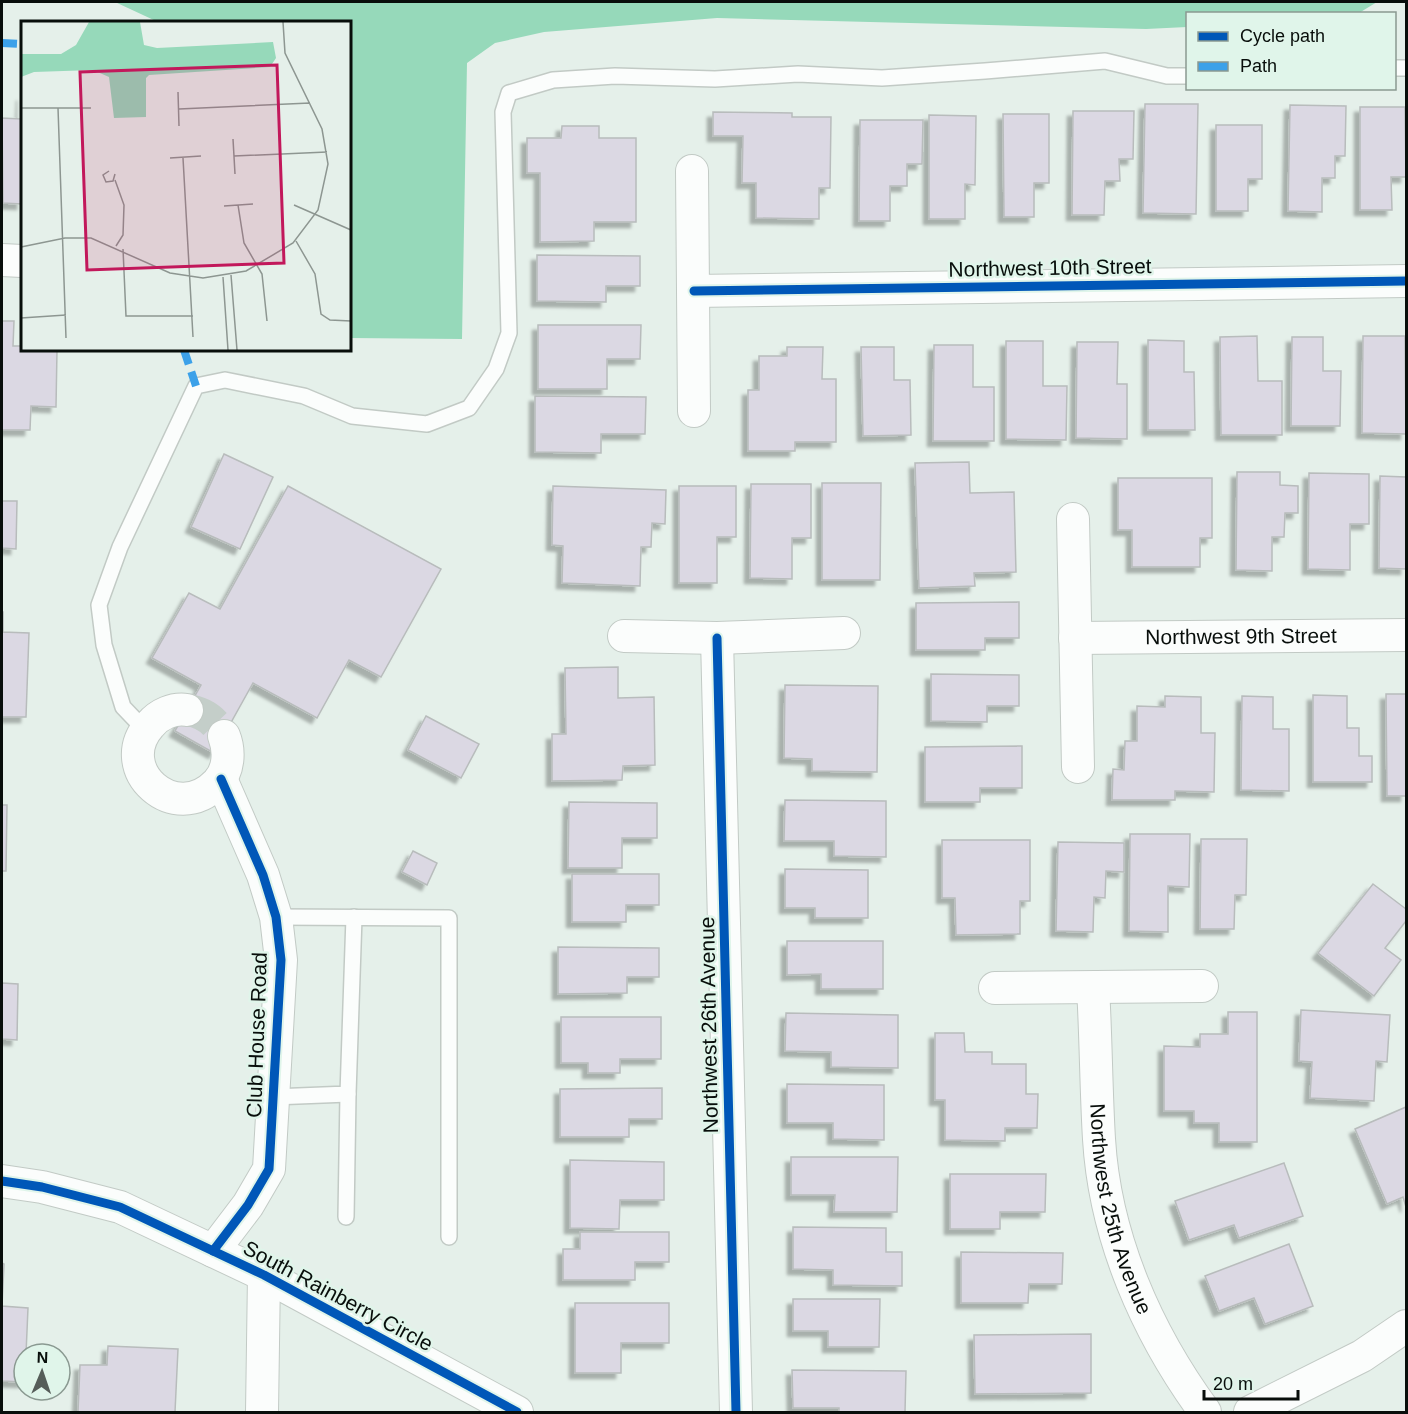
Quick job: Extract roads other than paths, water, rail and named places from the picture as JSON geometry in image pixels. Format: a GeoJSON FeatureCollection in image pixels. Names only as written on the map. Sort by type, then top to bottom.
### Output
{"type":"FeatureCollection","features":[{"type":"Feature","properties":{"kind":"street"},"geometry":{"type":"LineString","coordinates":[[692,171],[694,411]]}},
{"type":"Feature","properties":{"kind":"street"},"geometry":{"type":"LineString","coordinates":[[2,260],[21,261]]}},
{"type":"Feature","properties":{"kind":"street","name":"Northwest 10th Street"},"geometry":{"type":"LineString","coordinates":[[694,291],[1407,281]]}},
{"type":"Feature","properties":{"kind":"street"},"geometry":{"type":"LineString","coordinates":[[1073,519],[1078,767]]}},
{"type":"Feature","properties":{"kind":"street"},"geometry":{"type":"LineString","coordinates":[[624,636],[717,638],[844,633]]}},
{"type":"Feature","properties":{"kind":"street","name":"Northwest 9th Street"},"geometry":{"type":"LineString","coordinates":[[1075,638],[1407,635]]}},
{"type":"Feature","properties":{"kind":"street","name":"Northwest 26th Avenue"},"geometry":{"type":"LineString","coordinates":[[717,638],[736,1413]]}},
{"type":"Feature","properties":{"kind":"street"},"geometry":{"type":"LineString","coordinates":[[187,710],[166,712],[154,720],[145,730],[139,743],[138,757],[141,771],[148,783],[159,792],[171,798],[186,800],[212,789],[221,779],[227,766],[228,752],[224,736]]}},
{"type":"Feature","properties":{"kind":"street","name":"Club House Road"},"geometry":{"type":"LineString","coordinates":[[213,1251],[248,1205],[269,1169],[281,960],[276,917],[263,874],[221,779]]}},
{"type":"Feature","properties":{"kind":"street"},"geometry":{"type":"LineString","coordinates":[[995,988],[1202,986]]}},
{"type":"Feature","properties":{"kind":"street","name":"Northwest 25th Avenue"},"geometry":{"type":"LineString","coordinates":[[1093,988],[1099,1140],[1110,1210],[1122,1255],[1148,1320],[1183,1382],[1205,1413]]}},
{"type":"Feature","properties":{"kind":"street","name":"South Rainberry Circle"},"geometry":{"type":"LineString","coordinates":[[2,1181],[42,1187],[120,1207],[264,1275],[517,1413]]}},
{"type":"Feature","properties":{"kind":"street"},"geometry":{"type":"LineString","coordinates":[[262,1413],[264,1275]]}},
{"type":"Feature","properties":{"kind":"street"},"geometry":{"type":"LineString","coordinates":[[1250,1413],[1362,1356],[1407,1326]]}},
{"type":"Feature","properties":{"kind":"lane"},"geometry":{"type":"LineString","coordinates":[[145,730],[123,707],[104,645],[99,605],[120,547],[196,386],[225,380],[304,396],[352,416],[427,424],[469,408],[496,369],[509,333],[503,112],[509,93],[553,80],[615,76],[715,79],[798,74],[882,78],[1105,61],[1167,76],[1186,75]]}},
{"type":"Feature","properties":{"kind":"lane"},"geometry":{"type":"LineString","coordinates":[[276,917],[449,918],[449,1237]]}},
{"type":"Feature","properties":{"kind":"lane"},"geometry":{"type":"LineString","coordinates":[[346,1217],[354,917]]}},
{"type":"Feature","properties":{"kind":"lane"},"geometry":{"type":"LineString","coordinates":[[273,1097],[348,1094]]}},
{"type":"Feature","properties":{"kind":"tunnel"},"geometry":{"type":"LineString","coordinates":[[187,710],[208,718],[224,736]]}}]}
